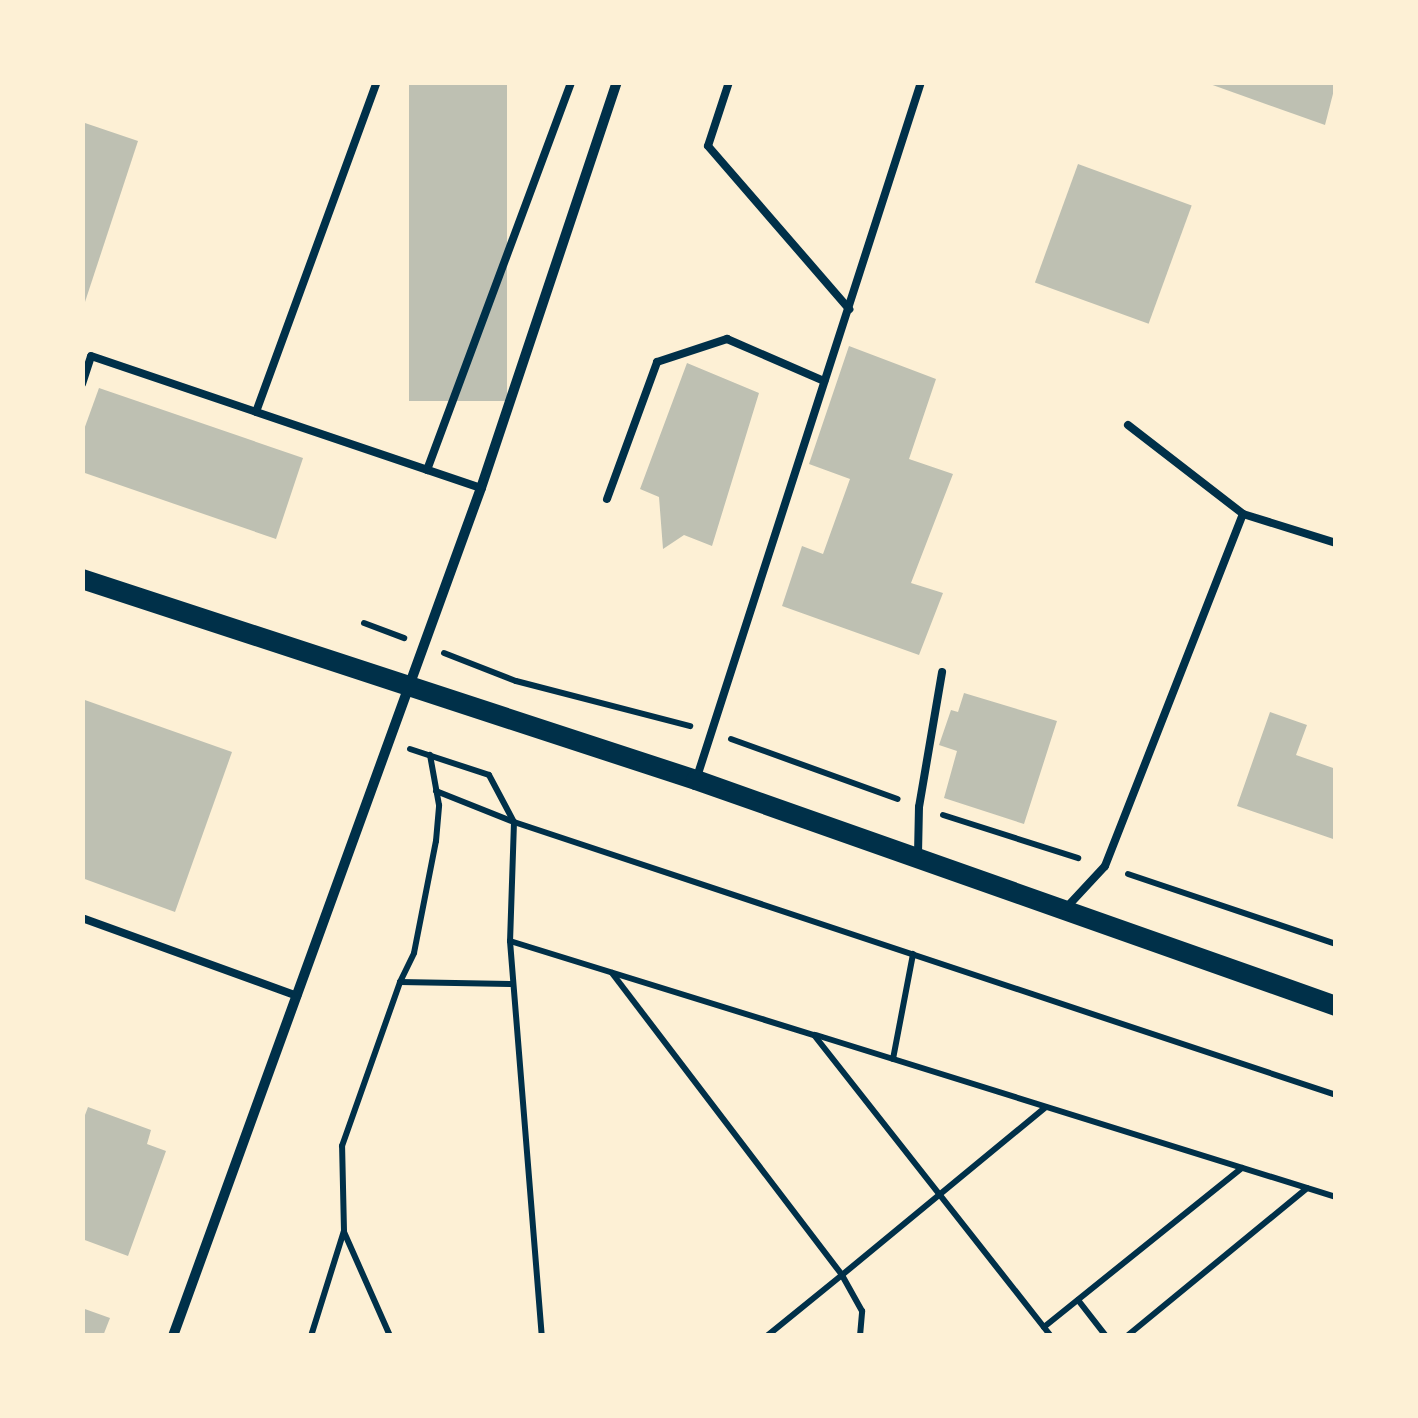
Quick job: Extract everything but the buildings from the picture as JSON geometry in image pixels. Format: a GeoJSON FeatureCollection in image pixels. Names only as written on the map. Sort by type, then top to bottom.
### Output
{"type":"FeatureCollection","features":[{"type":"Feature","properties":{"kind":"main road"},"geometry":{"type":"LineString","coordinates":[[82,580],[404,689],[696,780],[1336,1006]]}},
{"type":"Feature","properties":{"kind":"street"},"geometry":{"type":"LineString","coordinates":[[173,1336],[298,996],[385,741],[480,488],[617,82]]}},
{"type":"Feature","properties":{"kind":"lane"},"geometry":{"type":"LineString","coordinates":[[256,412],[378,82]]}},
{"type":"Feature","properties":{"kind":"lane"},"geometry":{"type":"LineString","coordinates":[[427,470],[571,82]]}},
{"type":"Feature","properties":{"kind":"lane"},"geometry":{"type":"LineString","coordinates":[[729,82],[708,146],[849,310]]}},
{"type":"Feature","properties":{"kind":"lane"},"geometry":{"type":"LineString","coordinates":[[696,780],[920,82]]}},
{"type":"Feature","properties":{"kind":"lane"},"geometry":{"type":"LineString","coordinates":[[607,499],[657,362],[727,339],[824,381]]}},
{"type":"Feature","properties":{"kind":"lane"},"geometry":{"type":"LineString","coordinates":[[82,384],[91,356],[480,488]]}},
{"type":"Feature","properties":{"kind":"lane"},"geometry":{"type":"LineString","coordinates":[[1128,425],[1243,514],[1336,542]]}},
{"type":"Feature","properties":{"kind":"lane"},"geometry":{"type":"LineString","coordinates":[[1062,912],[1105,866],[1243,514]]}},
{"type":"Feature","properties":{"kind":"lane"},"geometry":{"type":"LineString","coordinates":[[918,858],[919,807],[942,672]]}},
{"type":"Feature","properties":{"kind":"lane"},"geometry":{"type":"LineString","coordinates":[[82,918],[298,996]]}},
{"type":"Feature","properties":{"kind":"path"},"geometry":{"type":"LineString","coordinates":[[385,741],[488,775],[514,822],[510,941],[542,1336]]}},
{"type":"Feature","properties":{"kind":"path"},"geometry":{"type":"LineString","coordinates":[[312,1336],[344,1231],[342,1146],[414,953],[436,841],[436,791],[430,755]]}},
{"type":"Feature","properties":{"kind":"path"},"geometry":{"type":"LineString","coordinates":[[436,791],[514,822],[1336,1094]]}},
{"type":"Feature","properties":{"kind":"path"},"geometry":{"type":"LineString","coordinates":[[510,941],[1336,1197]]}},
{"type":"Feature","properties":{"kind":"path"},"geometry":{"type":"LineString","coordinates":[[893,1059],[913,954]]}},
{"type":"Feature","properties":{"kind":"path"},"geometry":{"type":"LineString","coordinates":[[611,972],[842,1275],[862,1311],[856,1334]]}},
{"type":"Feature","properties":{"kind":"path"},"geometry":{"type":"LineString","coordinates":[[400,982],[513,984]]}},
{"type":"Feature","properties":{"kind":"path"},"geometry":{"type":"LineString","coordinates":[[814,1035],[944,1194],[1051,1336]]}},
{"type":"Feature","properties":{"kind":"path"},"geometry":{"type":"LineString","coordinates":[[767,1336],[1046,1107]]}},
{"type":"Feature","properties":{"kind":"path"},"geometry":{"type":"LineString","coordinates":[[1044,1327],[1242,1168]]}},
{"type":"Feature","properties":{"kind":"path"},"geometry":{"type":"LineString","coordinates":[[1127,1336],[1307,1188]]}},
{"type":"Feature","properties":{"kind":"path"},"geometry":{"type":"LineString","coordinates":[[344,1231],[390,1336]]}},
{"type":"Feature","properties":{"kind":"path"},"geometry":{"type":"LineString","coordinates":[[1078,1300],[1106,1336]]}}]}
